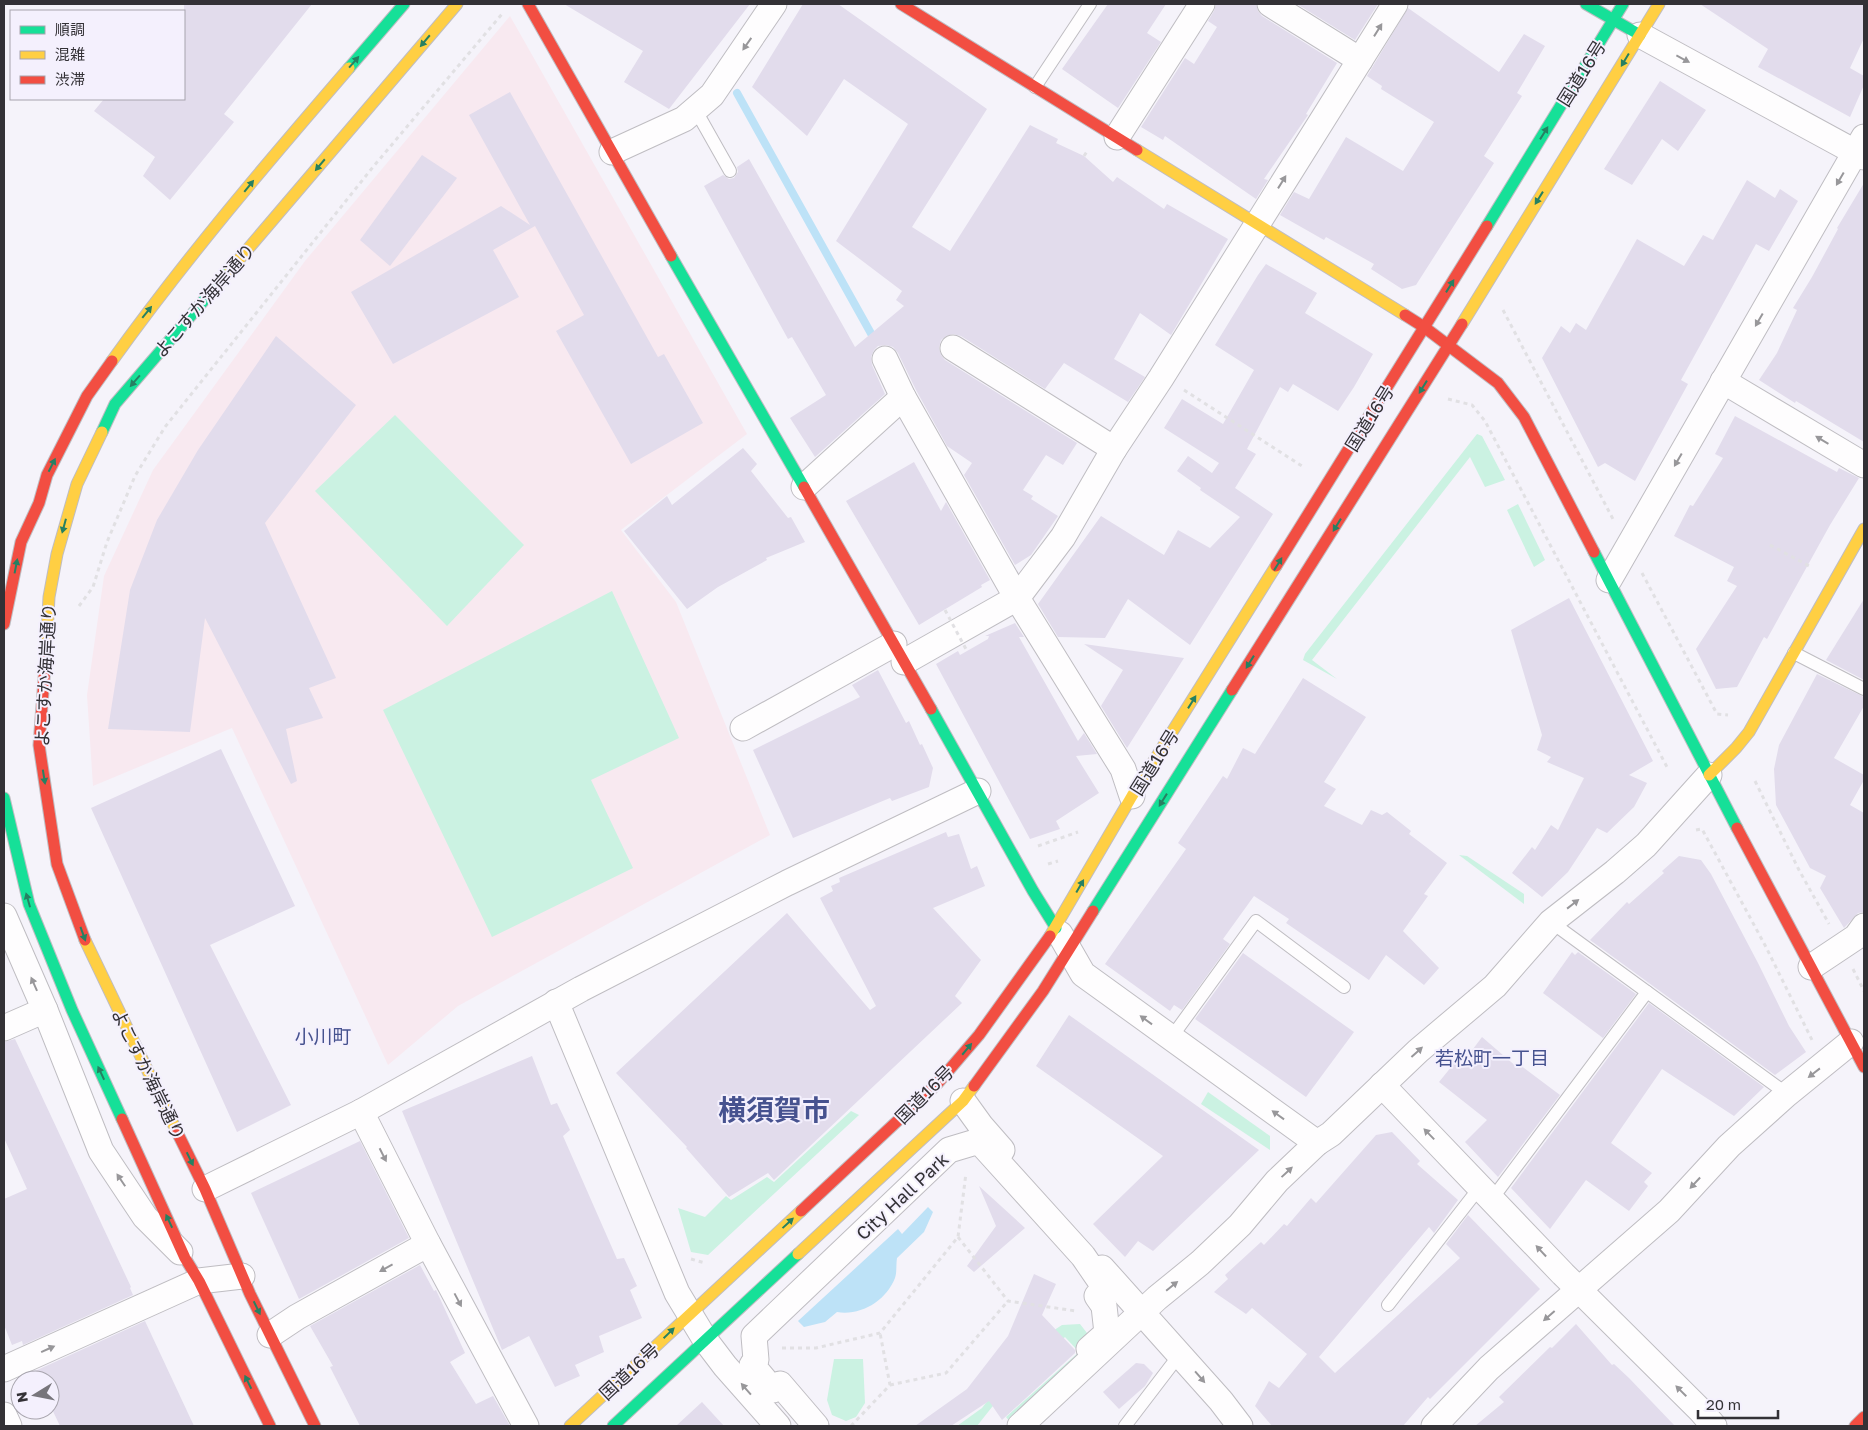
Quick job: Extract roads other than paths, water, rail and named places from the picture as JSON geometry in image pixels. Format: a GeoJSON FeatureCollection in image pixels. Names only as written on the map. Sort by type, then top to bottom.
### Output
{"type":"FeatureCollection","features":[{"type":"Feature","properties":{"kind":"main road","name":"よこすか海岸通り"},"geometry":{"type":"LineString","coordinates":[[4,624],[21,542],[39,503],[47,475],[87,396],[141,320],[262,169],[404,4]]}},
{"type":"Feature","properties":{"kind":"main road","name":"よこすか海岸通り"},"geometry":{"type":"LineString","coordinates":[[315,1426],[242,1276],[204,1190],[86,942],[57,864],[39,745],[52,553],[77,484],[115,404],[457,4]]}},
{"type":"Feature","properties":{"kind":"main road"},"geometry":{"type":"LineString","coordinates":[[528,4],[978,791],[1033,891],[1056,928]]}},
{"type":"Feature","properties":{"kind":"main road"},"geometry":{"type":"LineString","coordinates":[[901,4],[1424,328],[1498,383],[1524,417],[1709,775],[1864,1067]]}},
{"type":"Feature","properties":{"kind":"main road"},"geometry":{"type":"LineString","coordinates":[[1586,4],[1640,35]]}},
{"type":"Feature","properties":{"kind":"main road","name":"国道16号"},"geometry":{"type":"LineString","coordinates":[[570,1426],[937,1084],[979,1035],[1056,928],[1132,796],[1424,328],[1623,4]]}},
{"type":"Feature","properties":{"kind":"main road","name":"国道16号"},"geometry":{"type":"LineString","coordinates":[[613,1426],[963,1101],[1043,991],[1449,345],[1660,4]]}},
{"type":"Feature","properties":{"kind":"main road"},"geometry":{"type":"LineString","coordinates":[[1709,775],[1749,732],[1864,529]]}},
{"type":"Feature","properties":{"kind":"main road"},"geometry":{"type":"LineString","coordinates":[[4,798],[28,904],[72,1010],[185,1258],[199,1281],[270,1426]]}},
{"type":"Feature","properties":{"kind":"main road"},"geometry":{"type":"LineString","coordinates":[[1854,1426],[1864,1417]]}},
{"type":"Feature","properties":{"kind":"street"},"geometry":{"type":"LineString","coordinates":[[612,152],[684,118],[712,95],[774,4]]}},
{"type":"Feature","properties":{"kind":"street"},"geometry":{"type":"LineString","coordinates":[[1117,137],[1202,4]]}},
{"type":"Feature","properties":{"kind":"street"},"geometry":{"type":"LineString","coordinates":[[1270,4],[1360,60]]}},
{"type":"Feature","properties":{"kind":"street"},"geometry":{"type":"LineString","coordinates":[[743,728],[1017,598],[1063,537],[1114,449],[1162,378],[1256,224],[1395,4]]}},
{"type":"Feature","properties":{"kind":"street"},"geometry":{"type":"LineString","coordinates":[[1609,580],[1723,381],[1861,148],[1640,35]]}},
{"type":"Feature","properties":{"kind":"street"},"geometry":{"type":"LineString","coordinates":[[953,348],[1114,449]]}},
{"type":"Feature","properties":{"kind":"street"},"geometry":{"type":"LineString","coordinates":[[885,359],[903,397],[1017,598],[1122,769],[1132,796]]}},
{"type":"Feature","properties":{"kind":"street"},"geometry":{"type":"LineString","coordinates":[[1723,381],[1864,465]]}},
{"type":"Feature","properties":{"kind":"street"},"geometry":{"type":"LineString","coordinates":[[804,487],[903,397]]}},
{"type":"Feature","properties":{"kind":"street"},"geometry":{"type":"LineString","coordinates":[[1020,1426],[1142,1312],[1200,1263],[1240,1225],[1277,1181],[1317,1143],[1331,1134],[1418,1051],[1495,986],[1551,922],[1646,845],[1709,775]]}},
{"type":"Feature","properties":{"kind":"street"},"geometry":{"type":"LineString","coordinates":[[204,1190],[361,1112],[556,1002],[788,882],[978,791]]}},
{"type":"Feature","properties":{"kind":"street"},"geometry":{"type":"LineString","coordinates":[[4,916],[45,1010],[101,1151],[145,1217],[185,1258]]}},
{"type":"Feature","properties":{"kind":"street"},"geometry":{"type":"LineString","coordinates":[[1811,967],[1856,937],[1864,926]]}},
{"type":"Feature","properties":{"kind":"street"},"geometry":{"type":"LineString","coordinates":[[1056,928],[1082,974],[1317,1143]]}},
{"type":"Feature","properties":{"kind":"street"},"geometry":{"type":"LineString","coordinates":[[556,1002],[677,1294],[706,1341],[725,1366],[778,1426]]}},
{"type":"Feature","properties":{"kind":"street"},"geometry":{"type":"LineString","coordinates":[[4,1028],[45,1010]]}},
{"type":"Feature","properties":{"kind":"street"},"geometry":{"type":"LineString","coordinates":[[1434,1426],[1489,1368],[1669,1211],[1730,1146],[1787,1094],[1851,1042]]}},
{"type":"Feature","properties":{"kind":"street"},"geometry":{"type":"LineString","coordinates":[[1382,1085],[1579,1290],[1714,1426]]}},
{"type":"Feature","properties":{"kind":"street"},"geometry":{"type":"LineString","coordinates":[[963,1101],[988,1134],[1097,1263],[1180,1354],[1240,1426]]}},
{"type":"Feature","properties":{"kind":"street"},"geometry":{"type":"LineString","coordinates":[[361,1112],[428,1244],[526,1426]]}},
{"type":"Feature","properties":{"kind":"street","name":"City Hall Park"},"geometry":{"type":"LineString","coordinates":[[816,1426],[780,1384],[773,1390],[752,1365],[756,1360],[754,1336],[949,1150],[979,1141],[1083,1256],[1107,1291],[1097,1296],[1104,1306],[1107,1333],[1007,1426]]}},
{"type":"Feature","properties":{"kind":"street"},"geometry":{"type":"LineString","coordinates":[[270,1335],[297,1317],[428,1244]]}},
{"type":"Feature","properties":{"kind":"street"},"geometry":{"type":"LineString","coordinates":[[4,1369],[199,1281],[242,1276]]}},
{"type":"Feature","properties":{"kind":"street"},"geometry":{"type":"LineString","coordinates":[[4,1415],[9,1426]]}},
{"type":"Feature","properties":{"kind":"lane"},"geometry":{"type":"LineString","coordinates":[[1035,87],[1090,4]]}},
{"type":"Feature","properties":{"kind":"lane"},"geometry":{"type":"LineString","coordinates":[[696,109],[730,171]]}},
{"type":"Feature","properties":{"kind":"lane"},"geometry":{"type":"LineString","coordinates":[[1794,653],[1864,689]]}},
{"type":"Feature","properties":{"kind":"lane"},"geometry":{"type":"LineString","coordinates":[[1171,1038],[1256,921],[1344,987]]}},
{"type":"Feature","properties":{"kind":"lane"},"geometry":{"type":"LineString","coordinates":[[1551,922],[1787,1094]]}},
{"type":"Feature","properties":{"kind":"lane"},"geometry":{"type":"LineString","coordinates":[[1388,1304],[1486,1193],[1647,992]]}},
{"type":"Feature","properties":{"kind":"lane"},"geometry":{"type":"LineString","coordinates":[[1125,1426],[1180,1354]]}},
{"type":"Feature","properties":{"kind":"water"},"geometry":{"type":"Polygon","coordinates":[[[928,1207],[933,1212],[924,1232],[897,1258],[895,1278],[886,1294],[864,1309],[846,1313],[837,1312],[825,1322],[804,1327],[798,1321],[898,1229],[902,1234],[928,1207]]]}},
{"type":"Feature","properties":{"kind":"waterway"},"geometry":{"type":"LineString","coordinates":[[737,93],[873,337]]}},
{"type":"Feature","properties":{"kind":"district","name":"小川町"},"geometry":{"type":"Point","coordinates":[323,1035]}},
{"type":"Feature","properties":{"kind":"district","name":"若松町一丁目"},"geometry":{"type":"Point","coordinates":[1492,1057]}},
{"type":"Feature","properties":{"kind":"district","name":"横須賀市"},"geometry":{"type":"Point","coordinates":[774,1109]}}]}
